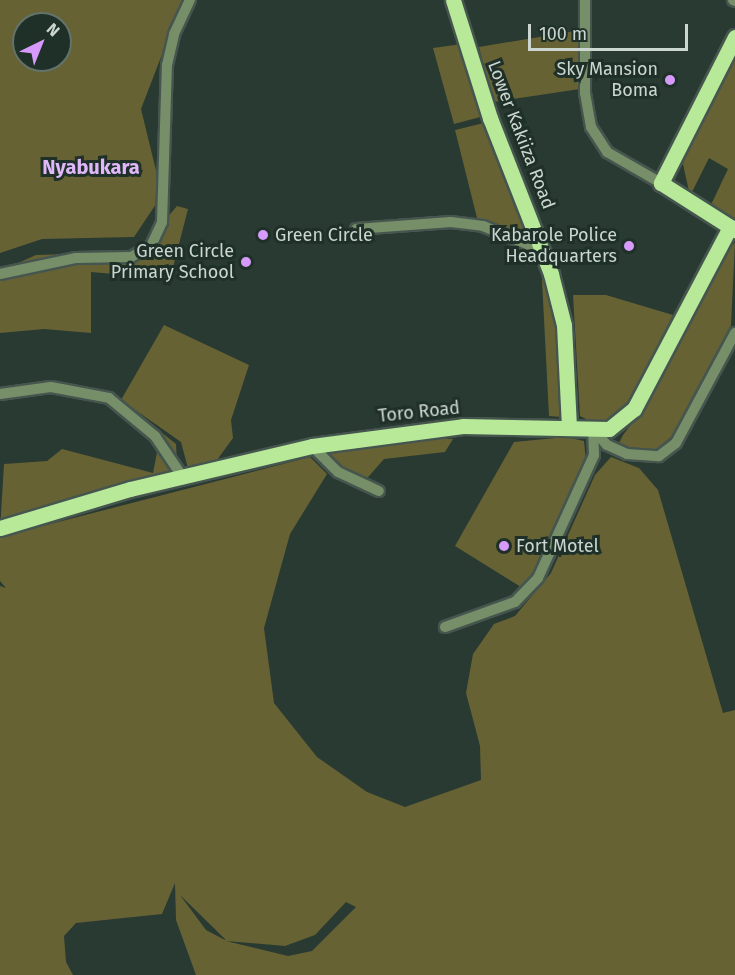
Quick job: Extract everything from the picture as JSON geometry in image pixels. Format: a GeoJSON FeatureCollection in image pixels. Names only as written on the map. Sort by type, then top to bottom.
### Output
{"type":"FeatureCollection","features":[{"type":"Feature","properties":{"kind":"main road","name":"Lower Kakiiza Road"},"geometry":{"type":"LineString","coordinates":[[453,0],[490,118],[544,251],[564,325],[570,426]]}},
{"type":"Feature","properties":{"kind":"main road"},"geometry":{"type":"LineString","coordinates":[[732,228],[661,183],[734,40]]}},
{"type":"Feature","properties":{"kind":"main road","name":"Toro Road"},"geometry":{"type":"LineString","coordinates":[[0,528],[130,489],[184,479],[312,446],[463,426],[570,426],[609,429],[634,409],[732,228]]}},
{"type":"Feature","properties":{"kind":"street"},"geometry":{"type":"LineString","coordinates":[[0,274],[76,258],[131,257],[151,246],[162,222],[168,65],[174,34],[190,0]]}},
{"type":"Feature","properties":{"kind":"street"},"geometry":{"type":"LineString","coordinates":[[585,0],[585,93],[591,127],[607,152],[661,183]]}},
{"type":"Feature","properties":{"kind":"street"},"geometry":{"type":"LineString","coordinates":[[356,229],[451,222],[483,226],[544,251]]}},
{"type":"Feature","properties":{"kind":"street"},"geometry":{"type":"LineString","coordinates":[[593,429],[607,445],[627,454],[659,456],[676,443],[735,333]]}},
{"type":"Feature","properties":{"kind":"street"},"geometry":{"type":"LineString","coordinates":[[0,394],[51,387],[109,398],[155,436],[184,479]]}},
{"type":"Feature","properties":{"kind":"street"},"geometry":{"type":"LineString","coordinates":[[445,627],[515,602],[538,578],[594,455],[593,429]]}},
{"type":"Feature","properties":{"kind":"street"},"geometry":{"type":"LineString","coordinates":[[312,446],[338,472],[380,491]]}},
{"type":"Feature","properties":{"kind":"shaded area"},"geometry":{"type":"Polygon","coordinates":[[[0,0],[183,0],[141,109],[162,195],[134,237],[42,239],[0,253],[0,0]]]}},
{"type":"Feature","properties":{"kind":"shaded area"},"geometry":{"type":"Polygon","coordinates":[[[581,30],[580,89],[493,102],[479,47],[581,30]]]}},
{"type":"Feature","properties":{"kind":"shaded area"},"geometry":{"type":"Polygon","coordinates":[[[735,42],[735,227],[709,209],[728,169],[709,158],[690,196],[683,164],[696,118],[735,42]]]}},
{"type":"Feature","properties":{"kind":"shaded area"},"geometry":{"type":"Polygon","coordinates":[[[462,44],[484,116],[454,124],[433,48],[462,44]]]}},
{"type":"Feature","properties":{"kind":"shaded area"},"geometry":{"type":"Polygon","coordinates":[[[488,122],[537,244],[477,218],[455,130],[488,122]]]}},
{"type":"Feature","properties":{"kind":"shaded area"},"geometry":{"type":"Polygon","coordinates":[[[177,206],[188,209],[170,279],[91,272],[91,333],[44,329],[0,333],[0,271],[36,255],[138,252],[177,206]]]}},
{"type":"Feature","properties":{"kind":"shaded area"},"geometry":{"type":"Polygon","coordinates":[[[735,243],[731,325],[673,435],[656,450],[632,451],[619,443],[646,405],[720,255],[735,243]]]}},
{"type":"Feature","properties":{"kind":"shaded area"},"geometry":{"type":"Polygon","coordinates":[[[541,261],[557,319],[562,417],[549,416],[541,261]]]}},
{"type":"Feature","properties":{"kind":"shaded area"},"geometry":{"type":"Polygon","coordinates":[[[573,295],[606,295],[673,315],[629,405],[614,418],[594,423],[580,416],[573,295]]]}},
{"type":"Feature","properties":{"kind":"shaded area"},"geometry":{"type":"Polygon","coordinates":[[[164,325],[249,365],[231,420],[233,438],[217,460],[189,472],[181,442],[121,400],[164,325]]]}},
{"type":"Feature","properties":{"kind":"shaded area"},"geometry":{"type":"Polygon","coordinates":[[[161,432],[176,444],[178,481],[0,530],[4,464],[47,461],[62,449],[153,473],[161,432]]]}},
{"type":"Feature","properties":{"kind":"shaded area"},"geometry":{"type":"Polygon","coordinates":[[[383,437],[453,439],[445,452],[384,459],[362,484],[318,454],[383,437]]]}},
{"type":"Feature","properties":{"kind":"shaded area"},"geometry":{"type":"Polygon","coordinates":[[[566,437],[584,441],[586,461],[542,565],[521,587],[455,546],[514,442],[566,437]]]}},
{"type":"Feature","properties":{"kind":"shaded area"},"geometry":{"type":"Polygon","coordinates":[[[310,457],[327,474],[290,534],[264,628],[274,703],[317,757],[367,792],[405,807],[481,780],[480,746],[466,693],[473,654],[494,624],[515,616],[551,573],[595,475],[611,457],[639,468],[658,490],[723,713],[735,710],[735,975],[196,975],[176,920],[175,883],[162,914],[76,923],[64,936],[66,962],[73,975],[0,975],[0,586],[6,588],[0,581],[0,537],[310,457]],[[180,895],[206,930],[225,940],[225,939],[180,895]],[[346,902],[315,935],[285,946],[226,941],[288,956],[312,951],[356,907],[346,902]]]}},
{"type":"Feature","properties":{"kind":"place","name":"Sky Mansion Boma"},"geometry":{"type":"Point","coordinates":[670,80]}},
{"type":"Feature","properties":{"kind":"place","name":"Green Circle"},"geometry":{"type":"Point","coordinates":[263,235]}},
{"type":"Feature","properties":{"kind":"place","name":"Kabarole Police Headquarters"},"geometry":{"type":"Point","coordinates":[629,246]}},
{"type":"Feature","properties":{"kind":"place","name":"Green Circle Primary School"},"geometry":{"type":"Point","coordinates":[246,262]}},
{"type":"Feature","properties":{"kind":"place","name":"Fort Motel"},"geometry":{"type":"Point","coordinates":[504,546]}},
{"type":"Feature","properties":{"kind":"district","name":"Nyabukara"},"geometry":{"type":"Point","coordinates":[91,167]}}]}
